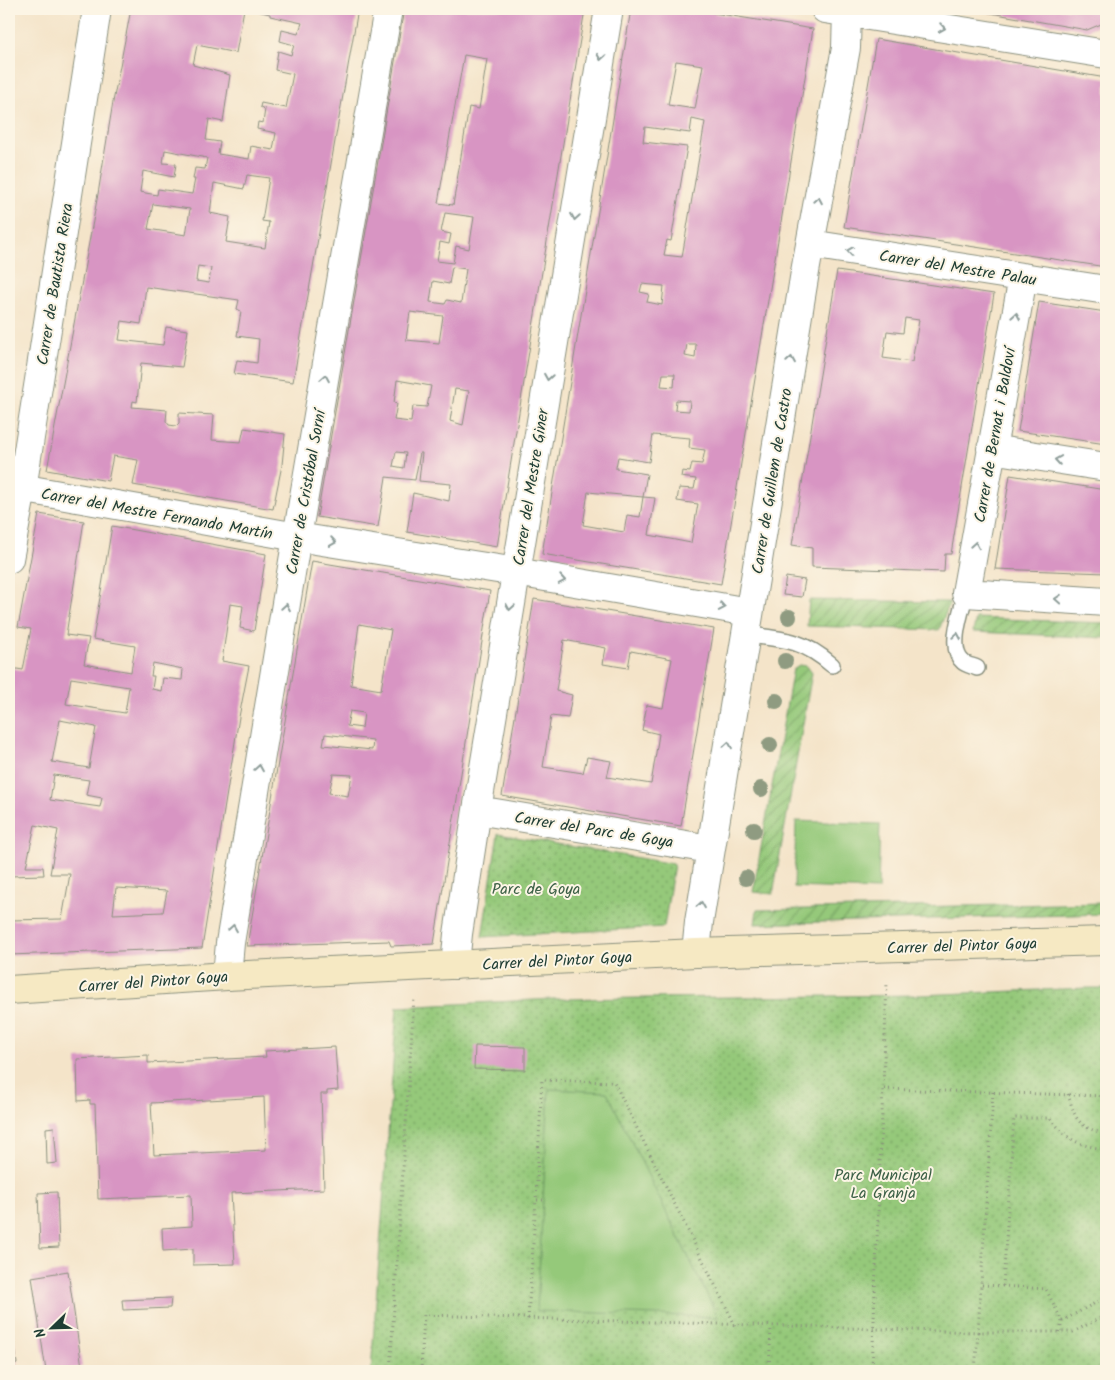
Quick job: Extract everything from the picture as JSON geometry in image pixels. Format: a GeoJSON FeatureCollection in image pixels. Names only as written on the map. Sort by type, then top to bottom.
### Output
{"type":"FeatureCollection","features":[{"type":"Feature","properties":{"kind":"street","name":"Carrer de Bautista Riera"},"geometry":{"type":"LineString","coordinates":[[9,559],[15,488],[97,9]]}},
{"type":"Feature","properties":{"kind":"street","name":"Carrer de Cristóbal Sorní"},"geometry":{"type":"LineString","coordinates":[[227,976],[230,943],[388,9]]}},
{"type":"Feature","properties":{"kind":"street","name":"Carrer del Mestre Giner"},"geometry":{"type":"LineString","coordinates":[[455,965],[477,810],[609,9]]}},
{"type":"Feature","properties":{"kind":"street"},"geometry":{"type":"LineString","coordinates":[[839,10],[1100,51]]}},
{"type":"Feature","properties":{"kind":"street","name":"Carrer de Guillem de Castro"},"geometry":{"type":"LineString","coordinates":[[696,953],[710,849],[810,244],[846,48],[839,10]]}},
{"type":"Feature","properties":{"kind":"street","name":"Carrer del Mestre Palau"},"geometry":{"type":"LineString","coordinates":[[810,244],[1106,290]]}},
{"type":"Feature","properties":{"kind":"street","name":"Carrer de Bernat i Baldoví"},"geometry":{"type":"LineString","coordinates":[[966,593],[1022,277]]}},
{"type":"Feature","properties":{"kind":"street"},"geometry":{"type":"LineString","coordinates":[[991,449],[1106,467]]}},
{"type":"Feature","properties":{"kind":"street","name":"Carrer del Mestre Fernando Martín"},"geometry":{"type":"LineString","coordinates":[[15,488],[298,537],[516,572],[748,624]]}},
{"type":"Feature","properties":{"kind":"street"},"geometry":{"type":"LineString","coordinates":[[966,593],[1106,602]]}},
{"type":"Feature","properties":{"kind":"street","name":"Carrer del Parc de Goya"},"geometry":{"type":"LineString","coordinates":[[477,810],[710,849]]}},
{"type":"Feature","properties":{"kind":"street","name":"Carrer del Pintor Goya"},"geometry":{"type":"LineString","coordinates":[[9,990],[227,976],[696,953],[1106,941]]}},
{"type":"Feature","properties":{"kind":"lane"},"geometry":{"type":"LineString","coordinates":[[966,593],[955,647],[963,662],[977,668]]}},
{"type":"Feature","properties":{"kind":"lane"},"geometry":{"type":"LineString","coordinates":[[748,624],[802,644],[817,652],[832,665]]}},
{"type":"Feature","properties":{"kind":"path"},"geometry":{"type":"LineString","coordinates":[[872,1371],[887,983]]}},
{"type":"Feature","properties":{"kind":"path"},"geometry":{"type":"LineString","coordinates":[[390,1371],[414,998]]}},
{"type":"Feature","properties":{"kind":"path"},"geometry":{"type":"LineString","coordinates":[[528,1319],[542,1080],[614,1082],[735,1325]]}},
{"type":"Feature","properties":{"kind":"path"},"geometry":{"type":"LineString","coordinates":[[884,1089],[1106,1096]]}},
{"type":"Feature","properties":{"kind":"path"},"geometry":{"type":"LineString","coordinates":[[975,1371],[993,1092]]}},
{"type":"Feature","properties":{"kind":"path"},"geometry":{"type":"LineString","coordinates":[[1068,1094],[1077,1119],[1084,1127],[1091,1131],[1106,1134]]}},
{"type":"Feature","properties":{"kind":"path"},"geometry":{"type":"LineString","coordinates":[[1003,1286],[1014,1118],[1050,1118],[1063,1134],[1075,1142],[1089,1147],[1106,1149]]}},
{"type":"Feature","properties":{"kind":"path"},"geometry":{"type":"LineString","coordinates":[[536,1200],[543,1200]]}},
{"type":"Feature","properties":{"kind":"path"},"geometry":{"type":"LineString","coordinates":[[982,1285],[1046,1289],[1062,1321],[1060,1332]]}},
{"type":"Feature","properties":{"kind":"path"},"geometry":{"type":"LineString","coordinates":[[1062,1321],[1106,1297]]}},
{"type":"Feature","properties":{"kind":"path"},"geometry":{"type":"LineString","coordinates":[[421,1371],[424,1315],[978,1332],[1073,1332],[1106,1315]]}},
{"type":"Feature","properties":{"kind":"path"},"geometry":{"type":"LineString","coordinates":[[769,1371],[771,1327]]}},
{"type":"Feature","properties":{"kind":"green space"},"geometry":{"type":"Polygon","coordinates":[[[809,600],[950,602],[939,630],[807,626],[809,600]]]}},
{"type":"Feature","properties":{"kind":"green space"},"geometry":{"type":"Polygon","coordinates":[[[976,618],[1106,623],[1106,638],[973,632],[976,618]]]}},
{"type":"Feature","properties":{"kind":"green space"},"geometry":{"type":"Polygon","coordinates":[[[799,665],[807,666],[812,673],[773,894],[753,892],[793,669],[799,665]]]}},
{"type":"Feature","properties":{"kind":"green space"},"geometry":{"type":"Polygon","coordinates":[[[796,821],[880,824],[878,890],[794,887],[796,821]]]}},
{"type":"Feature","properties":{"kind":"green space","name":"Parc de Goya"},"geometry":{"type":"Polygon","coordinates":[[[498,834],[674,864],[664,927],[482,937],[498,834]]]}},
{"type":"Feature","properties":{"kind":"green space"},"geometry":{"type":"Polygon","coordinates":[[[1106,903],[1106,914],[755,924],[757,910],[1106,903]]]}},
{"type":"Feature","properties":{"kind":"green space","name":"Parc Municipal La Granja"},"geometry":{"type":"Polygon","coordinates":[[[1106,988],[1106,1371],[371,1371],[397,1007],[553,999],[919,995],[1106,988]]]}},
{"type":"Feature","properties":{"kind":"green space"},"geometry":{"type":"Polygon","coordinates":[[[549,1089],[607,1092],[718,1317],[537,1311],[549,1089]]]}},
{"type":"Feature","properties":{"kind":"building"},"geometry":{"type":"Polygon","coordinates":[[[131,9],[244,9],[236,53],[197,45],[193,65],[230,75],[223,122],[209,119],[206,140],[220,142],[218,154],[249,159],[251,146],[273,150],[276,133],[257,129],[258,122],[263,123],[265,109],[260,107],[261,103],[286,108],[293,74],[275,70],[278,51],[291,55],[294,45],[280,41],[282,30],[298,34],[302,23],[270,16],[270,14],[257,11],[257,9],[358,9],[293,382],[234,374],[237,360],[257,363],[259,339],[237,336],[241,311],[237,309],[239,300],[146,287],[141,324],[122,321],[119,340],[163,345],[166,327],[188,330],[182,367],[141,363],[137,402],[133,401],[132,407],[167,410],[166,421],[169,425],[176,426],[179,423],[179,413],[214,415],[212,440],[241,442],[244,428],[285,434],[282,465],[273,509],[133,485],[138,460],[113,456],[108,481],[47,470],[131,9]],[[165,150],[163,163],[176,164],[174,177],[143,171],[140,192],[157,195],[158,189],[192,194],[195,168],[205,169],[207,158],[165,150]],[[247,175],[244,189],[214,183],[210,213],[230,217],[226,242],[265,248],[269,222],[262,221],[269,178],[247,175]],[[153,204],[148,229],[186,235],[190,209],[153,204]],[[198,266],[196,281],[209,283],[211,268],[198,266]]]}},
{"type":"Feature","properties":{"kind":"building"},"geometry":{"type":"Polygon","coordinates":[[[404,9],[585,9],[497,547],[407,532],[413,493],[449,501],[451,484],[419,481],[422,453],[420,453],[415,480],[386,477],[378,527],[317,517],[404,9]],[[464,55],[438,203],[453,205],[469,107],[479,109],[487,59],[464,55]],[[445,213],[441,232],[451,234],[449,244],[440,242],[437,261],[453,263],[456,246],[469,249],[474,217],[445,213]],[[452,267],[449,284],[433,281],[430,302],[445,304],[447,300],[461,303],[466,269],[452,267]],[[410,312],[406,340],[439,343],[443,316],[410,312]],[[397,380],[394,403],[397,404],[394,420],[411,422],[413,406],[427,407],[431,386],[397,380]],[[455,389],[450,421],[463,425],[469,391],[455,389]],[[396,452],[393,466],[404,468],[406,453],[396,452]]]}},
{"type":"Feature","properties":{"kind":"building"},"geometry":{"type":"Polygon","coordinates":[[[631,9],[689,9],[813,29],[721,584],[542,554],[631,9]],[[676,61],[668,105],[695,109],[703,65],[676,61]],[[692,119],[690,133],[645,127],[643,142],[687,147],[671,241],[667,240],[664,255],[682,257],[705,122],[692,119]],[[642,284],[640,292],[649,294],[647,302],[662,305],[664,286],[642,284]],[[687,344],[685,356],[695,358],[696,344],[687,344]],[[663,374],[661,386],[674,387],[675,374],[663,374]],[[676,400],[675,410],[689,411],[690,401],[676,400]],[[653,435],[649,462],[618,457],[616,467],[616,469],[647,474],[643,497],[655,498],[649,535],[691,543],[698,504],[677,501],[679,488],[694,489],[696,479],[681,477],[682,471],[690,472],[692,463],[702,464],[705,450],[689,448],[690,438],[653,435]],[[588,492],[583,525],[624,532],[627,515],[640,517],[643,497],[588,492]]]}},
{"type":"Feature","properties":{"kind":"building"},"geometry":{"type":"Polygon","coordinates":[[[968,9],[1106,9],[1106,22],[1087,30],[968,9]]]}},
{"type":"Feature","properties":{"kind":"building"},"geometry":{"type":"Polygon","coordinates":[[[876,39],[1106,78],[1106,267],[844,227],[876,39]]]}},
{"type":"Feature","properties":{"kind":"building"},"geometry":{"type":"Polygon","coordinates":[[[837,271],[994,294],[951,554],[945,554],[944,572],[812,567],[812,548],[792,545],[837,271]],[[905,318],[903,333],[887,331],[883,358],[912,362],[919,320],[905,318]]]}},
{"type":"Feature","properties":{"kind":"building"},"geometry":{"type":"Polygon","coordinates":[[[1039,302],[1106,312],[1106,444],[1018,431],[1039,302]]]}},
{"type":"Feature","properties":{"kind":"building"},"geometry":{"type":"Polygon","coordinates":[[[1010,475],[1106,490],[1106,573],[995,569],[1010,475]]]}},
{"type":"Feature","properties":{"kind":"building"},"geometry":{"type":"Polygon","coordinates":[[[39,514],[84,521],[66,635],[89,638],[84,664],[131,672],[135,646],[93,639],[112,526],[266,554],[254,631],[240,628],[243,606],[230,604],[222,661],[249,666],[202,948],[9,955],[9,920],[62,919],[70,874],[50,874],[58,830],[35,825],[26,867],[43,867],[44,875],[9,876],[9,678],[11,668],[23,670],[31,629],[18,627],[39,514]],[[153,663],[151,676],[154,676],[152,689],[161,691],[163,678],[182,680],[183,669],[153,663]],[[71,678],[66,704],[125,713],[129,687],[71,678]],[[60,720],[52,762],[89,768],[96,727],[60,720]],[[54,775],[50,800],[100,807],[102,798],[86,795],[89,780],[54,775]],[[116,888],[113,914],[163,912],[167,891],[116,888]]]}},
{"type":"Feature","properties":{"kind":"building"},"geometry":{"type":"Polygon","coordinates":[[[312,561],[490,591],[434,944],[391,946],[389,941],[247,946],[312,561]],[[359,624],[351,685],[381,690],[391,630],[359,624]],[[350,711],[347,726],[362,728],[364,713],[350,711]],[[325,734],[323,745],[372,750],[373,740],[325,734]],[[333,774],[329,793],[348,796],[352,775],[333,774]]]}},
{"type":"Feature","properties":{"kind":"building"},"geometry":{"type":"Polygon","coordinates":[[[786,577],[805,580],[802,597],[783,595],[786,577]]]}},
{"type":"Feature","properties":{"kind":"building"},"geometry":{"type":"Polygon","coordinates":[[[534,599],[714,629],[681,826],[502,796],[534,599]],[[564,640],[556,691],[572,695],[568,718],[551,716],[543,767],[583,773],[587,757],[611,761],[607,777],[651,784],[659,734],[642,730],[647,705],[663,708],[672,659],[631,651],[628,668],[603,664],[606,648],[564,640]]]}},
{"type":"Feature","properties":{"kind":"building"},"geometry":{"type":"Polygon","coordinates":[[[475,1046],[525,1047],[525,1070],[474,1069],[475,1046]]]}},
{"type":"Feature","properties":{"kind":"building"},"geometry":{"type":"Polygon","coordinates":[[[335,1047],[338,1090],[327,1091],[327,1094],[321,1094],[324,1189],[231,1193],[235,1264],[193,1265],[193,1249],[163,1251],[162,1228],[192,1226],[191,1195],[98,1199],[95,1104],[90,1104],[90,1100],[78,1101],[77,1059],[148,1055],[148,1063],[266,1057],[265,1051],[335,1047]],[[264,1097],[151,1103],[154,1155],[266,1150],[264,1097]]]}},
{"type":"Feature","properties":{"kind":"building"},"geometry":{"type":"Polygon","coordinates":[[[54,1127],[57,1163],[47,1164],[46,1128],[54,1127]]]}},
{"type":"Feature","properties":{"kind":"building"},"geometry":{"type":"Polygon","coordinates":[[[57,1192],[59,1247],[40,1248],[38,1193],[57,1192]]]}},
{"type":"Feature","properties":{"kind":"building"},"geometry":{"type":"Polygon","coordinates":[[[68,1271],[82,1367],[46,1371],[32,1277],[68,1271]]]}},
{"type":"Feature","properties":{"kind":"building"},"geometry":{"type":"Polygon","coordinates":[[[171,1298],[170,1308],[123,1310],[122,1300],[171,1298]]]}},
{"type":"Feature","properties":{"kind":"building"},"geometry":{"type":"Polygon","coordinates":[[[9,1321],[12,1321],[17,1364],[9,1366],[9,1321]]]}}]}
